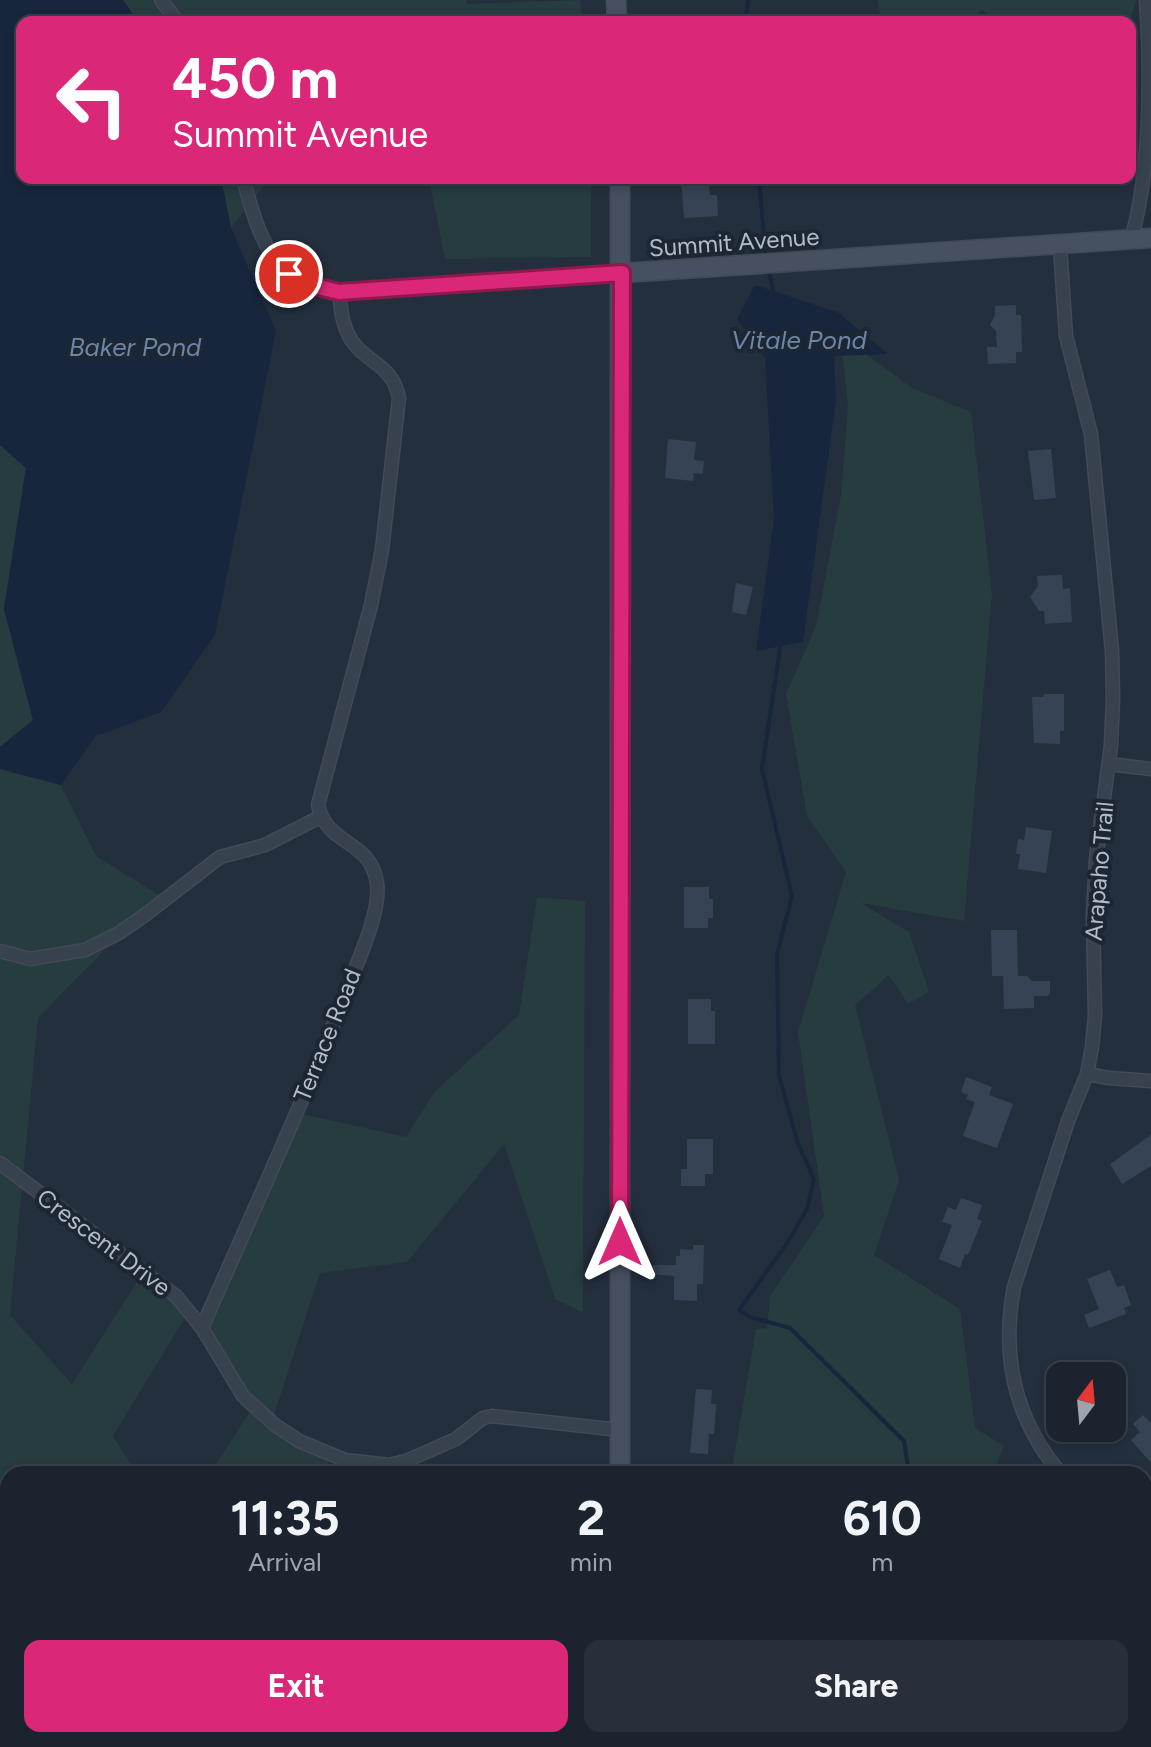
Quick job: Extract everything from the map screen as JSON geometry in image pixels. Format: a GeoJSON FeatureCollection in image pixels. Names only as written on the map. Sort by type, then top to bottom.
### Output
{"type":"FeatureCollection","features":[{"type":"Feature","properties":{"kind":"main road"},"geometry":{"type":"LineString","coordinates":[[620,184],[620,1466]]}},
{"type":"Feature","properties":{"kind":"main road","name":"Summit Avenue"},"geometry":{"type":"LineString","coordinates":[[622,273],[1151,238]]}},
{"type":"Feature","properties":{"kind":"street"},"geometry":{"type":"LineString","coordinates":[[161,0],[173,16]]}},
{"type":"Feature","properties":{"kind":"street"},"geometry":{"type":"LineString","coordinates":[[1131,240],[1141,207],[1148,134],[1150,75],[1146,0]]}},
{"type":"Feature","properties":{"kind":"street","name":"Summit Avenue"},"geometry":{"type":"LineString","coordinates":[[245,184],[256,227],[275,260],[289,274],[306,284],[339,292],[622,273]]}},
{"type":"Feature","properties":{"kind":"street","name":"Arapaho Trail"},"geometry":{"type":"LineString","coordinates":[[1055,1466],[1035,1438],[1014,1386],[1008,1336],[1009,1311],[1063,1136],[1087,1074],[1095,1016],[1093,915],[1096,859],[1109,764],[1113,698],[1112,651],[1096,473],[1084,399],[1066,336],[1060,246]]}},
{"type":"Feature","properties":{"kind":"street"},"geometry":{"type":"LineString","coordinates":[[0,951],[30,959],[85,950],[119,933],[220,857],[265,845],[320,817],[319,793],[371,605],[382,550],[399,398],[391,375],[364,354],[346,330],[339,292]]}},
{"type":"Feature","properties":{"kind":"street"},"geometry":{"type":"LineString","coordinates":[[1109,764],[1151,769]]}},
{"type":"Feature","properties":{"kind":"street","name":"Terrace Road"},"geometry":{"type":"LineString","coordinates":[[202,1328],[330,1033],[377,902],[376,874],[369,861],[360,849],[334,835],[320,817]]}},
{"type":"Feature","properties":{"kind":"street"},"geometry":{"type":"LineString","coordinates":[[1087,1074],[1151,1081]]}},
{"type":"Feature","properties":{"kind":"street","name":"Crescent Drive"},"geometry":{"type":"LineString","coordinates":[[0,1163],[176,1296],[202,1328]]}},
{"type":"Feature","properties":{"kind":"street"},"geometry":{"type":"LineString","coordinates":[[202,1328],[237,1388],[258,1411],[299,1441],[345,1460],[371,1464],[406,1461],[456,1439],[483,1418],[492,1416],[620,1430]]}},
{"type":"Feature","properties":{"kind":"green space"},"geometry":{"type":"Polygon","coordinates":[[[123,0],[466,0],[467,4],[580,0],[581,16],[134,16],[123,0]]]}},
{"type":"Feature","properties":{"kind":"green space"},"geometry":{"type":"Polygon","coordinates":[[[878,0],[1136,0],[1132,16],[991,16],[981,10],[977,16],[880,16],[878,0]]]}},
{"type":"Feature","properties":{"kind":"green space"},"geometry":{"type":"Polygon","coordinates":[[[222,184],[265,184],[231,228],[222,184]]]}},
{"type":"Feature","properties":{"kind":"green space"},"geometry":{"type":"Polygon","coordinates":[[[430,184],[591,184],[591,257],[445,259],[430,184]]]}},
{"type":"Feature","properties":{"kind":"green space"},"geometry":{"type":"Polygon","coordinates":[[[840,335],[912,388],[971,412],[992,594],[964,921],[861,903],[909,932],[929,992],[908,1004],[889,975],[855,1005],[899,1180],[874,1255],[960,1309],[975,1428],[1004,1446],[996,1466],[732,1466],[756,1329],[767,1328],[770,1296],[824,1216],[798,1032],[846,872],[807,816],[786,694],[816,626],[841,495],[848,406],[840,335]]]}},
{"type":"Feature","properties":{"kind":"green space"},"geometry":{"type":"Polygon","coordinates":[[[0,445],[26,468],[4,609],[33,720],[0,747],[0,445]]]}},
{"type":"Feature","properties":{"kind":"green space"},"geometry":{"type":"Polygon","coordinates":[[[0,769],[61,785],[96,856],[159,895],[38,1018],[10,1315],[72,1384],[142,1274],[192,1306],[113,1436],[132,1466],[0,1466],[0,769]]]}},
{"type":"Feature","properties":{"kind":"green space"},"geometry":{"type":"Polygon","coordinates":[[[537,897],[585,901],[583,1313],[555,1299],[504,1144],[407,1262],[320,1273],[273,1418],[329,1459],[329,1466],[215,1466],[256,1402],[207,1331],[298,1113],[406,1137],[435,1091],[519,1015],[537,897]]]}},
{"type":"Feature","properties":{"kind":"water","name":"Baker Pond"},"geometry":{"type":"Polygon","coordinates":[[[0,0],[123,0],[134,16],[16,16],[16,184],[222,184],[231,228],[276,331],[215,635],[161,712],[96,736],[61,785],[0,769],[0,747],[33,720],[4,609],[26,468],[0,445],[0,0]]]}},
{"type":"Feature","properties":{"kind":"water","name":"Vitale Pond"},"geometry":{"type":"Polygon","coordinates":[[[755,285],[839,313],[888,354],[834,356],[836,400],[803,642],[756,651],[774,519],[765,358],[737,319],[755,285]]]}},
{"type":"Feature","properties":{"kind":"building"},"geometry":{"type":"Polygon","coordinates":[[[681,184],[709,184],[710,195],[717,195],[718,216],[684,218],[681,184]]]}},
{"type":"Feature","properties":{"kind":"building"},"geometry":{"type":"Polygon","coordinates":[[[1016,305],[1016,315],[1021,315],[1022,352],[1016,352],[1016,363],[988,364],[987,347],[997,347],[996,331],[990,325],[995,306],[1016,305]]]}},
{"type":"Feature","properties":{"kind":"building"},"geometry":{"type":"Polygon","coordinates":[[[668,439],[696,442],[694,460],[704,461],[703,474],[694,473],[693,481],[665,478],[668,439]]]}},
{"type":"Feature","properties":{"kind":"building"},"geometry":{"type":"Polygon","coordinates":[[[1051,449],[1056,498],[1034,500],[1028,451],[1051,449]]]}},
{"type":"Feature","properties":{"kind":"building"},"geometry":{"type":"Polygon","coordinates":[[[1062,575],[1063,589],[1070,588],[1072,622],[1045,624],[1044,611],[1039,611],[1030,597],[1038,586],[1037,576],[1062,575]]]}},
{"type":"Feature","properties":{"kind":"building"},"geometry":{"type":"Polygon","coordinates":[[[736,583],[753,587],[746,615],[732,612],[736,583]]]}},
{"type":"Feature","properties":{"kind":"building"},"geometry":{"type":"Polygon","coordinates":[[[1044,694],[1064,694],[1064,731],[1060,731],[1060,744],[1034,743],[1032,697],[1043,697],[1044,694]]]}},
{"type":"Feature","properties":{"kind":"building"},"geometry":{"type":"Polygon","coordinates":[[[1026,827],[1052,831],[1046,873],[1018,869],[1018,839],[1024,840],[1026,827]]]}},
{"type":"Feature","properties":{"kind":"building"},"geometry":{"type":"Polygon","coordinates":[[[684,887],[709,887],[709,899],[713,899],[713,918],[708,918],[708,928],[684,928],[684,887]]]}},
{"type":"Feature","properties":{"kind":"building"},"geometry":{"type":"Polygon","coordinates":[[[991,930],[1017,930],[1018,976],[1027,976],[1032,981],[1050,981],[1047,996],[1034,996],[1034,1008],[1004,1009],[1003,976],[992,976],[991,930]]]}},
{"type":"Feature","properties":{"kind":"building"},"geometry":{"type":"Polygon","coordinates":[[[688,999],[711,999],[711,1011],[715,1011],[715,1044],[688,1044],[688,999]]]}},
{"type":"Feature","properties":{"kind":"building"},"geometry":{"type":"Polygon","coordinates":[[[966,1077],[992,1087],[989,1095],[1013,1104],[997,1148],[963,1136],[975,1102],[966,1099],[968,1095],[961,1092],[966,1077]]]}},
{"type":"Feature","properties":{"kind":"building"},"geometry":{"type":"Polygon","coordinates":[[[1151,1135],[1151,1166],[1122,1184],[1110,1164],[1151,1135]]]}},
{"type":"Feature","properties":{"kind":"building"},"geometry":{"type":"Polygon","coordinates":[[[687,1139],[713,1139],[713,1174],[705,1174],[705,1186],[681,1186],[681,1169],[687,1169],[687,1139]]]}},
{"type":"Feature","properties":{"kind":"building"},"geometry":{"type":"Polygon","coordinates":[[[961,1198],[982,1205],[977,1219],[982,1221],[960,1268],[939,1259],[952,1225],[942,1222],[948,1207],[956,1210],[961,1198]]]}},
{"type":"Feature","properties":{"kind":"building"},"geometry":{"type":"Polygon","coordinates":[[[693,1245],[704,1245],[703,1284],[697,1284],[697,1301],[674,1300],[674,1276],[650,1274],[651,1265],[676,1265],[680,1249],[693,1250],[693,1245]]]}},
{"type":"Feature","properties":{"kind":"building"},"geometry":{"type":"Polygon","coordinates":[[[1110,1270],[1117,1287],[1124,1285],[1131,1305],[1124,1308],[1126,1314],[1089,1328],[1084,1315],[1099,1309],[1087,1279],[1110,1270]]]}},
{"type":"Feature","properties":{"kind":"building"},"geometry":{"type":"Polygon","coordinates":[[[696,1389],[712,1390],[711,1404],[716,1404],[714,1434],[709,1434],[708,1454],[690,1453],[696,1389]]]}},
{"type":"Feature","properties":{"kind":"building"},"geometry":{"type":"Polygon","coordinates":[[[1143,1415],[1151,1423],[1151,1463],[1131,1440],[1140,1432],[1133,1424],[1143,1415]]]}},
{"type":"Feature","properties":{"kind":"waterway"},"geometry":{"type":"LineString","coordinates":[[747,16],[748,0]]}},
{"type":"Feature","properties":{"kind":"waterway"},"geometry":{"type":"LineString","coordinates":[[760,184],[766,259]]}},
{"type":"Feature","properties":{"kind":"waterway"},"geometry":{"type":"LineString","coordinates":[[768,268],[774,294]]}},
{"type":"Feature","properties":{"kind":"waterway"},"geometry":{"type":"LineString","coordinates":[[781,642],[762,769],[792,896],[777,954],[779,1075],[797,1141],[814,1179],[807,1209],[788,1242],[739,1310],[750,1317],[790,1328],[904,1441],[908,1466]]}},
{"type":"Feature","properties":{"kind":"route"},"geometry":{"type":"LineString","coordinates":[[289,274],[306,284],[339,292],[622,273],[620,1242]]}}]}
